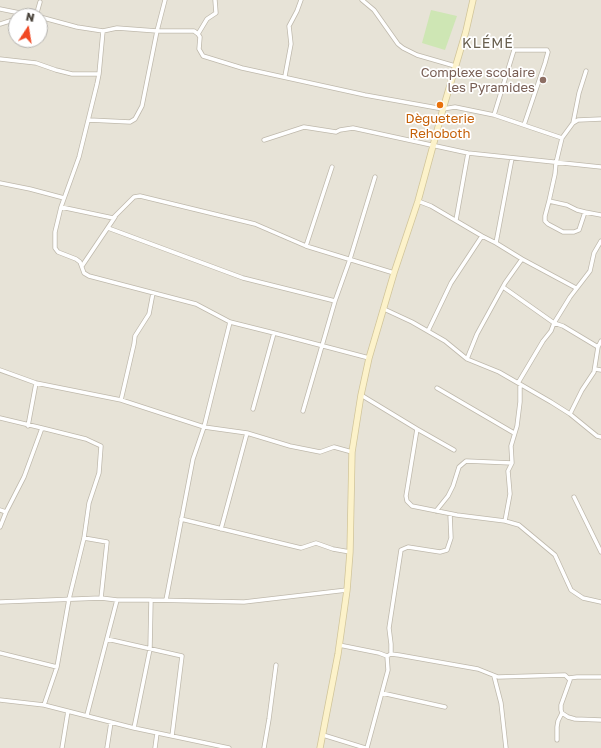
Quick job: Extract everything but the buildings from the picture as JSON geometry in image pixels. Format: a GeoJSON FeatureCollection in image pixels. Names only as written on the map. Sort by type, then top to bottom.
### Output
{"type":"FeatureCollection","features":[{"type":"Feature","properties":{"kind":"street"},"geometry":{"type":"LineString","coordinates":[[89,120],[130,122],[135,119],[142,106],[156,31],[165,0]]}},
{"type":"Feature","properties":{"kind":"street"},"geometry":{"type":"LineString","coordinates":[[198,34],[207,19],[216,13],[216,0]]}},
{"type":"Feature","properties":{"kind":"street"},"geometry":{"type":"LineString","coordinates":[[285,76],[291,44],[289,26],[295,17],[301,0]]}},
{"type":"Feature","properties":{"kind":"street"},"geometry":{"type":"LineString","coordinates":[[362,0],[374,10],[398,44],[403,48],[417,55],[456,66]]}},
{"type":"Feature","properties":{"kind":"street"},"geometry":{"type":"LineString","coordinates":[[320,748],[339,646],[347,590],[350,552],[352,452],[369,358],[434,146],[443,109],[466,31],[472,1]]}},
{"type":"Feature","properties":{"kind":"street"},"geometry":{"type":"LineString","coordinates":[[38,8],[40,2]]}},
{"type":"Feature","properties":{"kind":"street"},"geometry":{"type":"LineString","coordinates":[[48,19],[77,27],[103,31],[117,28],[156,31],[194,31],[200,37],[200,52],[203,56],[242,68],[285,76],[365,95],[443,109],[455,106],[494,115],[562,138]]}},
{"type":"Feature","properties":{"kind":"street"},"geometry":{"type":"LineString","coordinates":[[103,31],[100,74],[79,157],[61,207],[55,232],[54,245],[58,252],[76,259],[82,266],[84,273],[89,276],[196,304],[230,322],[369,358]]}},
{"type":"Feature","properties":{"kind":"street"},"geometry":{"type":"LineString","coordinates":[[494,115],[514,50],[547,50],[548,52],[545,63],[524,125]]}},
{"type":"Feature","properties":{"kind":"street"},"geometry":{"type":"LineString","coordinates":[[0,59],[36,64],[72,74],[100,74]]}},
{"type":"Feature","properties":{"kind":"street"},"geometry":{"type":"LineString","coordinates":[[573,123],[579,93],[586,71]]}},
{"type":"Feature","properties":{"kind":"street"},"geometry":{"type":"LineString","coordinates":[[585,212],[579,230],[574,232],[563,232],[545,221],[562,138],[573,123],[578,120],[601,119]]}},
{"type":"Feature","properties":{"kind":"street"},"geometry":{"type":"LineString","coordinates":[[264,140],[304,127],[336,132],[353,128],[468,153],[601,167]]}},
{"type":"Feature","properties":{"kind":"street"},"geometry":{"type":"LineString","coordinates":[[456,220],[468,153]]}},
{"type":"Feature","properties":{"kind":"street"},"geometry":{"type":"LineString","coordinates":[[496,243],[512,158]]}},
{"type":"Feature","properties":{"kind":"street"},"geometry":{"type":"LineString","coordinates":[[306,246],[332,167]]}},
{"type":"Feature","properties":{"kind":"street"},"geometry":{"type":"LineString","coordinates":[[303,411],[321,346],[375,177]]}},
{"type":"Feature","properties":{"kind":"street"},"geometry":{"type":"LineString","coordinates":[[0,183],[64,198]]}},
{"type":"Feature","properties":{"kind":"street"},"geometry":{"type":"LineString","coordinates":[[82,266],[115,217],[134,197],[140,196],[255,224],[306,246],[394,273]]}},
{"type":"Feature","properties":{"kind":"street"},"geometry":{"type":"LineString","coordinates":[[418,201],[431,206],[576,288]]}},
{"type":"Feature","properties":{"kind":"street"},"geometry":{"type":"LineString","coordinates":[[548,201],[567,205],[577,210],[601,215]]}},
{"type":"Feature","properties":{"kind":"street"},"geometry":{"type":"LineString","coordinates":[[61,207],[110,218],[115,217]]}},
{"type":"Feature","properties":{"kind":"street"},"geometry":{"type":"LineString","coordinates":[[108,228],[243,278],[335,301]]}},
{"type":"Feature","properties":{"kind":"street"},"geometry":{"type":"LineString","coordinates":[[428,331],[451,283],[482,236]]}},
{"type":"Feature","properties":{"kind":"street"},"geometry":{"type":"LineString","coordinates":[[505,521],[510,494],[508,471],[512,462],[511,446],[520,402],[519,384],[540,346],[551,331],[554,323],[576,288],[590,271],[594,253],[601,241]]}},
{"type":"Feature","properties":{"kind":"street"},"geometry":{"type":"LineString","coordinates":[[466,359],[477,334],[522,258]]}},
{"type":"Feature","properties":{"kind":"street"},"geometry":{"type":"LineString","coordinates":[[504,287],[554,323],[563,326],[598,347]]}},
{"type":"Feature","properties":{"kind":"street"},"geometry":{"type":"LineString","coordinates":[[121,400],[135,336],[149,314],[153,293]]}},
{"type":"Feature","properties":{"kind":"street"},"geometry":{"type":"LineString","coordinates":[[384,309],[445,341],[466,359],[499,372],[570,414],[597,436],[601,437]]}},
{"type":"Feature","properties":{"kind":"street"},"geometry":{"type":"LineString","coordinates":[[166,600],[193,459],[204,427],[230,322]]}},
{"type":"Feature","properties":{"kind":"street"},"geometry":{"type":"LineString","coordinates":[[253,409],[274,333]]}},
{"type":"Feature","properties":{"kind":"street"},"geometry":{"type":"LineString","coordinates":[[570,414],[582,390],[595,370],[598,347],[601,341]]}},
{"type":"Feature","properties":{"kind":"street"},"geometry":{"type":"LineString","coordinates":[[0,370],[36,383],[121,400],[204,427],[247,433],[290,446],[320,452],[334,447],[352,452]]}},
{"type":"Feature","properties":{"kind":"street"},"geometry":{"type":"LineString","coordinates":[[595,370],[601,370]]}},
{"type":"Feature","properties":{"kind":"street"},"geometry":{"type":"LineString","coordinates":[[28,426],[36,383]]}},
{"type":"Feature","properties":{"kind":"street"},"geometry":{"type":"LineString","coordinates":[[437,388],[514,433]]}},
{"type":"Feature","properties":{"kind":"street"},"geometry":{"type":"LineString","coordinates":[[362,395],[454,450]]}},
{"type":"Feature","properties":{"kind":"street"},"geometry":{"type":"LineString","coordinates":[[0,418],[86,439],[100,446],[99,473],[89,503],[84,538],[69,599],[57,667],[44,705]]}},
{"type":"Feature","properties":{"kind":"street"},"geometry":{"type":"LineString","coordinates":[[0,527],[24,477],[42,428]]}},
{"type":"Feature","properties":{"kind":"street"},"geometry":{"type":"LineString","coordinates":[[417,429],[406,496],[407,501],[412,506],[450,514],[505,521],[519,525],[555,555],[571,590],[583,598],[601,602]]}},
{"type":"Feature","properties":{"kind":"street"},"geometry":{"type":"LineString","coordinates":[[221,529],[247,433]]}},
{"type":"Feature","properties":{"kind":"street"},"geometry":{"type":"LineString","coordinates":[[436,511],[448,496],[459,467],[466,461],[512,462]]}},
{"type":"Feature","properties":{"kind":"street"},"geometry":{"type":"LineString","coordinates":[[574,498],[601,552]]}},
{"type":"Feature","properties":{"kind":"street"},"geometry":{"type":"LineString","coordinates":[[0,510],[6,512]]}},
{"type":"Feature","properties":{"kind":"street"},"geometry":{"type":"LineString","coordinates":[[391,654],[392,644],[389,628],[401,550],[408,547],[440,552],[447,550],[451,541],[450,514]]}},
{"type":"Feature","properties":{"kind":"street"},"geometry":{"type":"LineString","coordinates":[[181,519],[300,548],[316,544],[350,552]]}},
{"type":"Feature","properties":{"kind":"street"},"geometry":{"type":"LineString","coordinates":[[84,538],[107,542],[101,598]]}},
{"type":"Feature","properties":{"kind":"street"},"geometry":{"type":"LineString","coordinates":[[0,602],[101,598],[117,600],[244,602],[347,590]]}},
{"type":"Feature","properties":{"kind":"street"},"geometry":{"type":"LineString","coordinates":[[87,715],[117,600]]}},
{"type":"Feature","properties":{"kind":"street"},"geometry":{"type":"LineString","coordinates":[[134,728],[150,649],[151,600]]}},
{"type":"Feature","properties":{"kind":"street"},"geometry":{"type":"LineString","coordinates":[[107,640],[182,656],[172,736]]}},
{"type":"Feature","properties":{"kind":"street"},"geometry":{"type":"LineString","coordinates":[[339,646],[379,653],[387,656],[391,654],[478,669],[494,676],[513,678],[562,675],[569,678],[601,677]]}},
{"type":"Feature","properties":{"kind":"street"},"geometry":{"type":"LineString","coordinates":[[0,653],[57,667]]}},
{"type":"Feature","properties":{"kind":"street"},"geometry":{"type":"LineString","coordinates":[[323,735],[366,748],[388,670],[387,656]]}},
{"type":"Feature","properties":{"kind":"street"},"geometry":{"type":"LineString","coordinates":[[264,748],[276,665]]}},
{"type":"Feature","properties":{"kind":"street"},"geometry":{"type":"LineString","coordinates":[[494,676],[501,703],[506,748]]}},
{"type":"Feature","properties":{"kind":"street"},"geometry":{"type":"LineString","coordinates":[[557,740],[558,721],[562,712],[561,708],[569,684],[569,678]]}},
{"type":"Feature","properties":{"kind":"street"},"geometry":{"type":"LineString","coordinates":[[382,693],[445,707]]}},
{"type":"Feature","properties":{"kind":"street"},"geometry":{"type":"LineString","coordinates":[[0,700],[44,705],[134,728],[229,748]]}},
{"type":"Feature","properties":{"kind":"street"},"geometry":{"type":"LineString","coordinates":[[62,748],[68,711]]}},
{"type":"Feature","properties":{"kind":"street"},"geometry":{"type":"LineString","coordinates":[[562,712],[568,717],[575,719],[601,720]]}},
{"type":"Feature","properties":{"kind":"street"},"geometry":{"type":"LineString","coordinates":[[107,748],[111,722]]}},
{"type":"Feature","properties":{"kind":"street"},"geometry":{"type":"LineString","coordinates":[[155,748],[157,733]]}},
{"type":"Feature","properties":{"kind":"street"},"geometry":{"type":"LineString","coordinates":[[200,742],[200,748]]}},
{"type":"Feature","properties":{"kind":"shaded area"},"geometry":{"type":"Polygon","coordinates":[[[0,0],[601,0],[601,748],[0,748],[0,0]]]}},
{"type":"Feature","properties":{"kind":"green space"},"geometry":{"type":"Polygon","coordinates":[[[431,10],[457,16],[445,50],[422,43],[431,10]]]}},
{"type":"Feature","properties":{"kind":"place","name":"Complexe scolaire les Pyramides"},"geometry":{"type":"Point","coordinates":[543,80]}},
{"type":"Feature","properties":{"kind":"place","name":"Dègueterie Rehoboth"},"geometry":{"type":"Point","coordinates":[440,105]}},
{"type":"Feature","properties":{"kind":"district","name":"KLÉMÉ"},"geometry":{"type":"Point","coordinates":[488,44]}}]}
